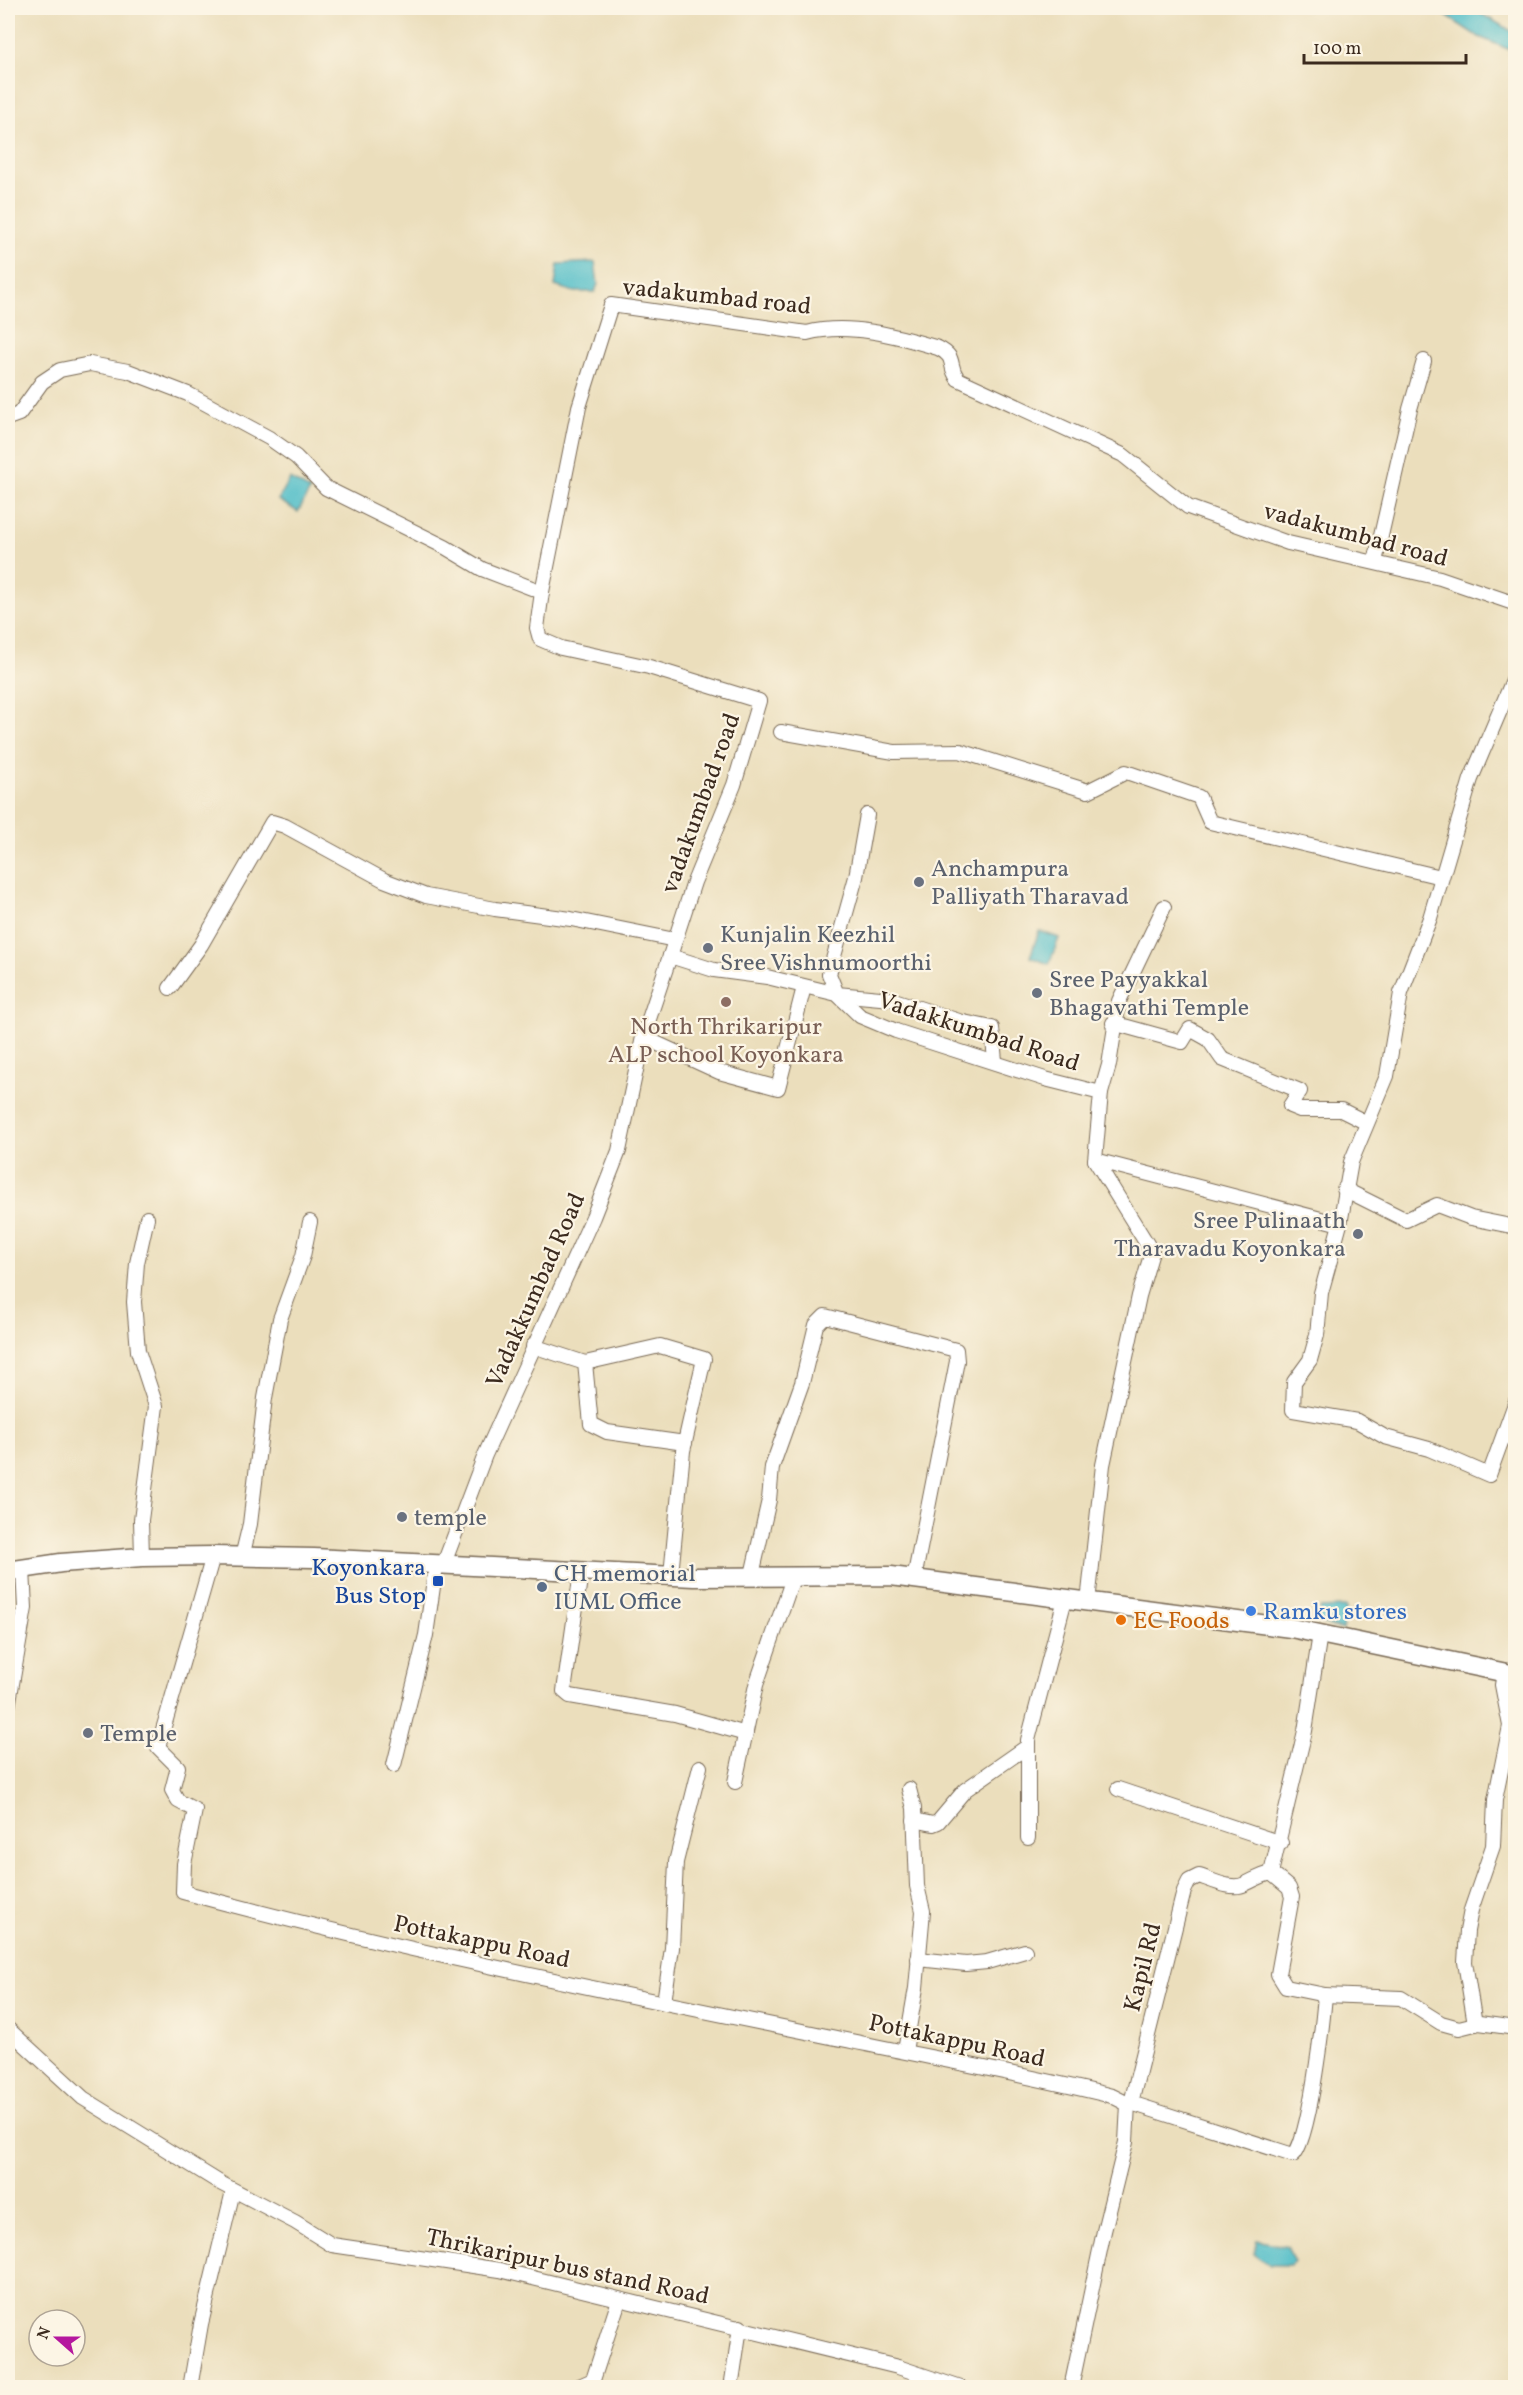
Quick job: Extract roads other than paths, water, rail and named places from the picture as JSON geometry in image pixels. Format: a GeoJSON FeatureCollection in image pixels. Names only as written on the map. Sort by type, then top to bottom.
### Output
{"type":"FeatureCollection","features":[{"type":"Feature","properties":{"kind":"main road"},"geometry":{"type":"LineString","coordinates":[[15,1570],[61,1563],[142,1557],[213,1556],[314,1558],[439,1566],[671,1575],[881,1576],[1320,1634],[1510,1673]]}},
{"type":"Feature","properties":{"kind":"street","name":"vadakumbad road"},"geometry":{"type":"LineString","coordinates":[[670,956],[694,882],[734,785],[759,701],[650,667],[544,643],[540,639],[537,628],[542,592],[579,407],[611,305],[807,333],[828,328],[866,332],[938,348],[949,353],[954,373],[958,378],[1123,455],[1188,507],[1288,543],[1440,578],[1515,604]]}},
{"type":"Feature","properties":{"kind":"street"},"geometry":{"type":"LineString","coordinates":[[1375,562],[1410,410],[1425,361]]}},
{"type":"Feature","properties":{"kind":"street"},"geometry":{"type":"LineString","coordinates":[[8,418],[19,414],[42,382],[60,370],[90,364],[128,371],[188,394],[268,438],[296,457],[326,488],[445,546],[482,569],[542,592]]}},
{"type":"Feature","properties":{"kind":"street"},"geometry":{"type":"LineString","coordinates":[[1515,674],[1471,779],[1430,918],[1401,993],[1387,1076],[1360,1136],[1344,1189],[1340,1224],[1321,1293],[1317,1335],[1310,1360],[1294,1382],[1293,1410],[1357,1421],[1385,1437],[1429,1449],[1489,1475],[1515,1401]]}},
{"type":"Feature","properties":{"kind":"street"},"geometry":{"type":"LineString","coordinates":[[781,732],[821,737],[894,753],[960,751],[1088,791],[1126,772],[1199,797],[1210,822],[1441,877]]}},
{"type":"Feature","properties":{"kind":"street"},"geometry":{"type":"LineString","coordinates":[[837,994],[829,974],[856,877],[867,815]]}},
{"type":"Feature","properties":{"kind":"street"},"geometry":{"type":"LineString","coordinates":[[170,988],[201,945],[272,822],[285,826],[384,880],[426,896],[495,909],[571,919],[675,940]]}},
{"type":"Feature","properties":{"kind":"street"},"geometry":{"type":"LineString","coordinates":[[1101,1093],[1109,1065],[1113,1023],[1119,1001],[1164,907]]}},
{"type":"Feature","properties":{"kind":"street"},"geometry":{"type":"LineString","coordinates":[[670,956],[714,970],[767,977],[837,994],[891,999],[959,1021],[992,1028],[995,1061]]}},
{"type":"Feature","properties":{"kind":"street","name":"Vadakkumbad Road"},"geometry":{"type":"LineString","coordinates":[[394,1766],[426,1635],[439,1566],[533,1346],[593,1217],[619,1151],[643,1036],[670,956]]}},
{"type":"Feature","properties":{"kind":"street"},"geometry":{"type":"LineString","coordinates":[[643,1036],[719,1072],[770,1088],[778,1088],[804,987]]}},
{"type":"Feature","properties":{"kind":"street","name":"Vadakkumbad Road"},"geometry":{"type":"LineString","coordinates":[[837,994],[860,1016],[896,1031],[995,1061],[1045,1079],[1101,1093],[1095,1161]]}},
{"type":"Feature","properties":{"kind":"street"},"geometry":{"type":"LineString","coordinates":[[1113,1023],[1182,1042],[1190,1029],[1208,1039],[1222,1059],[1300,1090],[1290,1106],[1300,1110],[1341,1110],[1360,1120]]}},
{"type":"Feature","properties":{"kind":"street"},"geometry":{"type":"LineString","coordinates":[[1095,1161],[1340,1224]]}},
{"type":"Feature","properties":{"kind":"street"},"geometry":{"type":"LineString","coordinates":[[1088,1602],[1103,1465],[1139,1296],[1152,1252],[1095,1161]]}},
{"type":"Feature","properties":{"kind":"street"},"geometry":{"type":"LineString","coordinates":[[1344,1189],[1406,1220],[1437,1205],[1471,1218],[1515,1227]]}},
{"type":"Feature","properties":{"kind":"street"},"geometry":{"type":"LineString","coordinates":[[142,1557],[141,1520],[156,1406],[138,1350],[134,1302],[137,1263],[147,1218]]}},
{"type":"Feature","properties":{"kind":"street"},"geometry":{"type":"LineString","coordinates":[[242,1557],[250,1524],[265,1398],[280,1319],[303,1256],[310,1222]]}},
{"type":"Feature","properties":{"kind":"street"},"geometry":{"type":"LineString","coordinates":[[752,1575],[769,1500],[772,1467],[802,1383],[816,1325],[825,1316],[956,1350],[957,1361],[914,1579]]}},
{"type":"Feature","properties":{"kind":"street"},"geometry":{"type":"LineString","coordinates":[[533,1346],[585,1363],[660,1346],[704,1359],[685,1443],[671,1575]]}},
{"type":"Feature","properties":{"kind":"street"},"geometry":{"type":"LineString","coordinates":[[585,1363],[591,1424],[607,1432],[685,1443]]}},
{"type":"Feature","properties":{"kind":"street","name":"Pottakappu Road"},"geometry":{"type":"LineString","coordinates":[[213,1556],[158,1747],[178,1767],[172,1790],[178,1801],[195,1810],[184,1864],[183,1892],[279,1918],[481,1965],[905,2051],[1121,2098],[1129,2104],[1293,2156],[1299,2149],[1312,2095],[1325,1995]]}},
{"type":"Feature","properties":{"kind":"street"},"geometry":{"type":"LineString","coordinates":[[8,1707],[25,1608],[15,1570]]}},
{"type":"Feature","properties":{"kind":"street"},"geometry":{"type":"LineString","coordinates":[[581,1572],[564,1691],[570,1696],[675,1714],[746,1734]]}},
{"type":"Feature","properties":{"kind":"street"},"geometry":{"type":"LineString","coordinates":[[735,1782],[756,1686],[794,1575]]}},
{"type":"Feature","properties":{"kind":"street"},"geometry":{"type":"LineString","coordinates":[[1028,1838],[1028,1746],[1065,1599]]}},
{"type":"Feature","properties":{"kind":"street"},"geometry":{"type":"LineString","coordinates":[[1320,1634],[1305,1731],[1281,1843],[1271,1874],[1289,1888],[1292,1897],[1278,1974],[1281,1982],[1297,1991],[1325,1995],[1401,1998],[1441,2023],[1459,2028],[1475,2024],[1515,2028]]}},
{"type":"Feature","properties":{"kind":"street"},"geometry":{"type":"LineString","coordinates":[[1475,2024],[1465,1962],[1467,1931],[1471,1910],[1493,1846],[1495,1800],[1510,1726],[1502,1686],[1510,1673]]}},
{"type":"Feature","properties":{"kind":"street"},"geometry":{"type":"LineString","coordinates":[[914,1820],[933,1824],[938,1822],[965,1790],[1028,1746]]}},
{"type":"Feature","properties":{"kind":"street"},"geometry":{"type":"LineString","coordinates":[[664,2002],[672,1948],[676,1862],[700,1767]]}},
{"type":"Feature","properties":{"kind":"street"},"geometry":{"type":"LineString","coordinates":[[1118,1788],[1281,1843]]}},
{"type":"Feature","properties":{"kind":"street"},"geometry":{"type":"LineString","coordinates":[[905,2051],[916,1988],[923,1911],[917,1886],[914,1820],[909,1789]]}},
{"type":"Feature","properties":{"kind":"street","name":"Kapil Rd"},"geometry":{"type":"LineString","coordinates":[[1071,2388],[1104,2231],[1126,2142],[1129,2104],[1184,1891],[1189,1881],[1199,1876],[1233,1887],[1245,1885],[1254,1878],[1271,1874]]}},
{"type":"Feature","properties":{"kind":"street"},"geometry":{"type":"LineString","coordinates":[[918,1959],[966,1964],[987,1962],[1024,1951]]}},
{"type":"Feature","properties":{"kind":"street","name":"Thrikaripur bus stand Road"},"geometry":{"type":"LineString","coordinates":[[8,2029],[83,2098],[233,2191],[296,2222],[332,2245],[500,2270],[898,2367],[961,2388]]}},
{"type":"Feature","properties":{"kind":"street"},"geometry":{"type":"LineString","coordinates":[[190,2388],[201,2324],[233,2191]]}},
{"type":"Feature","properties":{"kind":"street"},"geometry":{"type":"LineString","coordinates":[[575,2388],[593,2380],[619,2300]]}},
{"type":"Feature","properties":{"kind":"street"},"geometry":{"type":"LineString","coordinates":[[731,2388],[740,2327]]}},
{"type":"Feature","properties":{"kind":"water"},"geometry":{"type":"Polygon","coordinates":[[[1434,8],[1471,8],[1515,33],[1515,52],[1477,36],[1434,8]]]}},
{"type":"Feature","properties":{"kind":"water"},"geometry":{"type":"Polygon","coordinates":[[[595,262],[598,284],[595,292],[574,292],[555,286],[558,264],[595,262]]]}},
{"type":"Feature","properties":{"kind":"water"},"geometry":{"type":"Polygon","coordinates":[[[290,479],[310,490],[298,512],[278,500],[290,479]]]}},
{"type":"Feature","properties":{"kind":"water"},"geometry":{"type":"Polygon","coordinates":[[[1039,931],[1059,938],[1049,964],[1030,957],[1039,931]]]}},
{"type":"Feature","properties":{"kind":"water"},"geometry":{"type":"Polygon","coordinates":[[[1346,1607],[1343,1630],[1315,1622],[1320,1608],[1346,1607]]]}},
{"type":"Feature","properties":{"kind":"water"},"geometry":{"type":"Polygon","coordinates":[[[1257,2240],[1287,2247],[1294,2261],[1290,2265],[1270,2265],[1254,2253],[1257,2240]]]}},
{"type":"Feature","properties":{"kind":"place","name":"Anchampura Palliyath Tharavad"},"geometry":{"type":"Point","coordinates":[919,882]}},
{"type":"Feature","properties":{"kind":"place","name":"Kunjalin Keezhil Sree Vishnumoorthi"},"geometry":{"type":"Point","coordinates":[708,948]}},
{"type":"Feature","properties":{"kind":"place","name":"Sree Payyakkal Bhagavathi Temple"},"geometry":{"type":"Point","coordinates":[1037,993]}},
{"type":"Feature","properties":{"kind":"place","name":"North Thrikaripur ALP school Koyonkara"},"geometry":{"type":"Point","coordinates":[726,1002]}},
{"type":"Feature","properties":{"kind":"place","name":"Sree Pulinaath Tharavadu Koyonkara"},"geometry":{"type":"Point","coordinates":[1358,1234]}},
{"type":"Feature","properties":{"kind":"place","name":"temple"},"geometry":{"type":"Point","coordinates":[402,1517]}},
{"type":"Feature","properties":{"kind":"place","name":"Koyonkara Bus Stop"},"geometry":{"type":"Point","coordinates":[438,1581]}},
{"type":"Feature","properties":{"kind":"place","name":"CH memorial IUML Office"},"geometry":{"type":"Point","coordinates":[542,1587]}},
{"type":"Feature","properties":{"kind":"place","name":"Ramku stores"},"geometry":{"type":"Point","coordinates":[1251,1611]}},
{"type":"Feature","properties":{"kind":"place","name":"EC Foods"},"geometry":{"type":"Point","coordinates":[1121,1620]}},
{"type":"Feature","properties":{"kind":"place","name":"Temple"},"geometry":{"type":"Point","coordinates":[88,1733]}}]}
